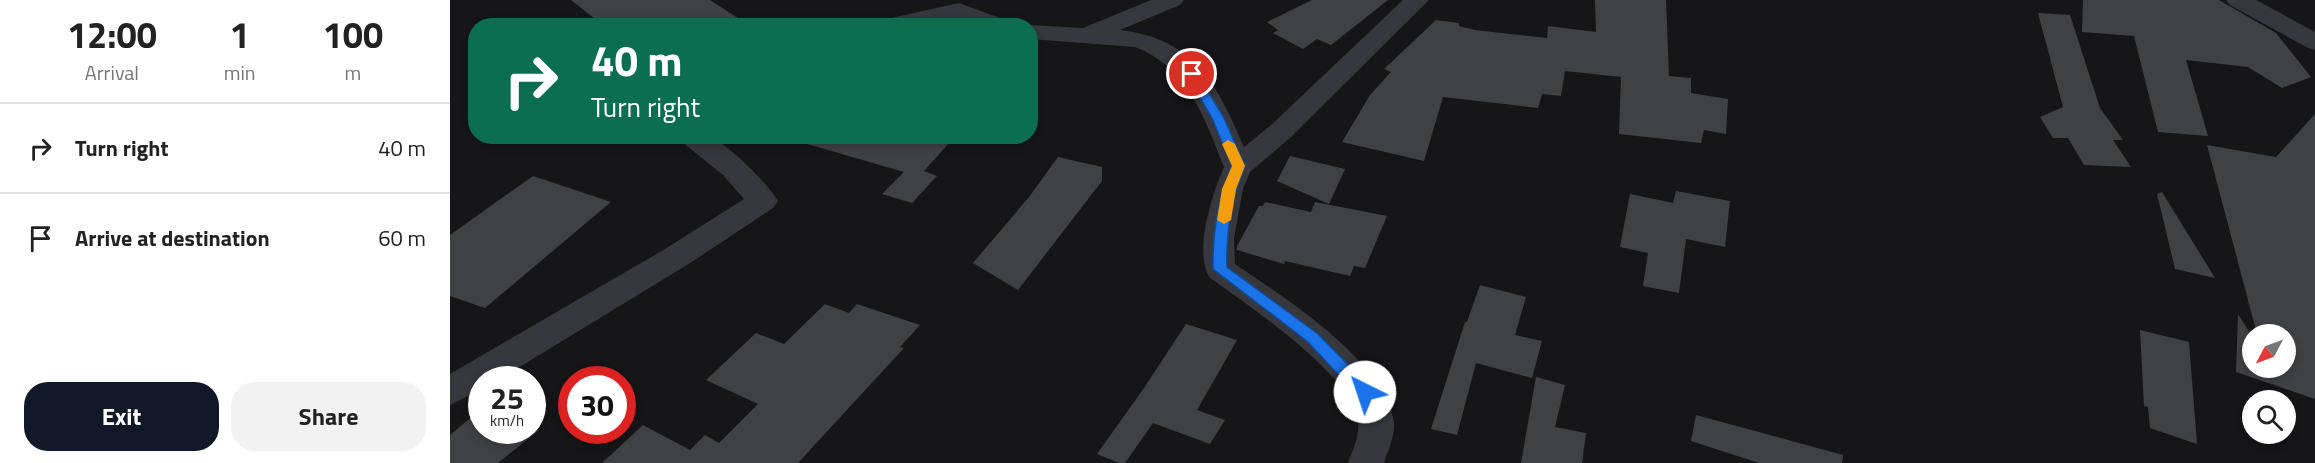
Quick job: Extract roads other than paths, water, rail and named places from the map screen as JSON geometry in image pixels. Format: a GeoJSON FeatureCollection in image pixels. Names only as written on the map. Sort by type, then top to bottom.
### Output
{"type":"FeatureCollection","features":[{"type":"Feature","properties":{"kind":"street"},"geometry":{"type":"LineString","coordinates":[[1085,37],[1172,0]]}},
{"type":"Feature","properties":{"kind":"street"},"geometry":{"type":"LineString","coordinates":[[1366,463],[1376,424],[1365,392],[1313,338],[1220,269],[1219,238],[1229,189],[1238,166],[1280,132],[1417,0]]}},
{"type":"Feature","properties":{"kind":"street"},"geometry":{"type":"LineString","coordinates":[[2238,0],[2315,42]]}},
{"type":"Feature","properties":{"kind":"street"},"geometry":{"type":"LineString","coordinates":[[923,18],[959,10],[979,18]]}},
{"type":"Feature","properties":{"kind":"street"},"geometry":{"type":"LineString","coordinates":[[1038,33],[1142,41],[1168,51],[1192,74],[1218,118],[1238,166]]}},
{"type":"Feature","properties":{"kind":"street"},"geometry":{"type":"LineString","coordinates":[[450,391],[676,257],[763,201],[733,168],[702,144]]}}]}
